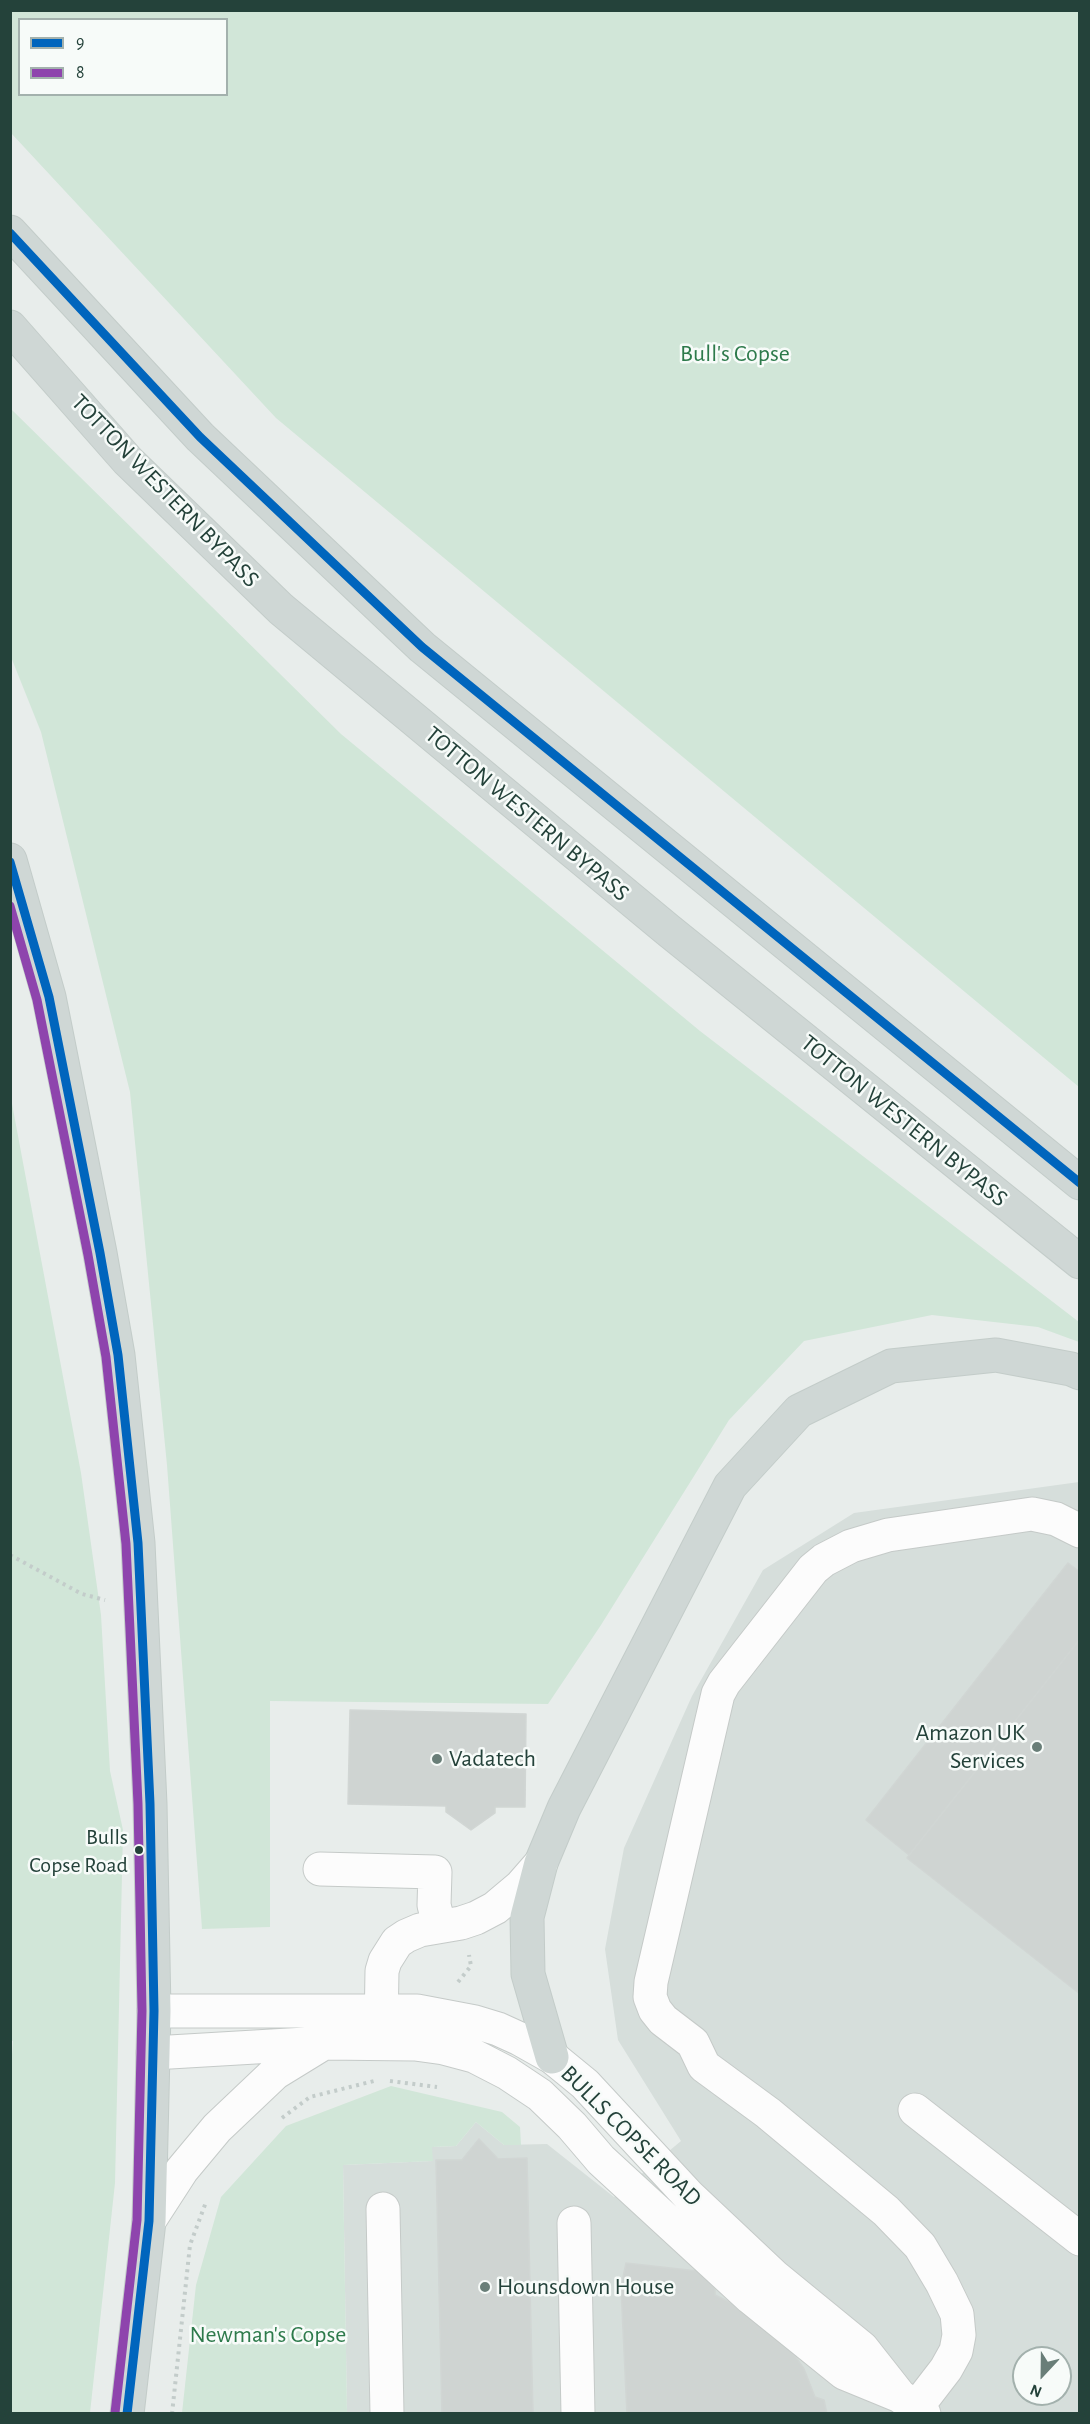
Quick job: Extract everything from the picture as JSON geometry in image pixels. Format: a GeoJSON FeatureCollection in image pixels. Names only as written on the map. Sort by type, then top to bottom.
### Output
{"type":"FeatureCollection","features":[{"type":"Feature","properties":{"kind":"main road"},"geometry":{"type":"LineString","coordinates":[[10,232],[200,437],[422,647],[1080,1183]]}},
{"type":"Feature","properties":{"kind":"main road","name":"TOTTON WESTERN BYPASS"},"geometry":{"type":"LineString","coordinates":[[10,327],[128,461],[281,609],[668,930],[1080,1262]]}},
{"type":"Feature","properties":{"kind":"main road"},"geometry":{"type":"LineString","coordinates":[[10,860],[49,997],[112,1321],[118,1355],[138,1543],[150,1804],[154,2011],[149,2221],[128,2414]]}},
{"type":"Feature","properties":{"kind":"main road"},"geometry":{"type":"LineString","coordinates":[[552,2057],[528,1974],[527,1917],[541,1863],[570,1798],[730,1486],[799,1411],[891,1366],[996,1355],[1071,1369],[1080,1373]]}},
{"type":"Feature","properties":{"kind":"street"},"geometry":{"type":"LineString","coordinates":[[913,2406],[946,2369],[956,2351],[959,2335],[957,2314],[920,2246],[886,2211],[768,2113],[704,2066],[693,2043],[663,2020],[654,2010],[650,1997],[651,1982],[718,1694],[724,1683],[813,1569],[824,1560],[851,1546],[888,1535],[1032,1514],[1056,1519],[1080,1531]]}},
{"type":"Feature","properties":{"kind":"street"},"geometry":{"type":"LineString","coordinates":[[381,2044],[382,1971],[390,1952],[406,1936],[439,1925],[476,1918],[495,1908],[520,1887],[541,1863]]}},
{"type":"Feature","properties":{"kind":"street"},"geometry":{"type":"LineString","coordinates":[[320,1869],[435,1872],[434,1905],[439,1925]]}},
{"type":"Feature","properties":{"kind":"street","name":"BULLS COPSE ROAD"},"geometry":{"type":"LineString","coordinates":[[154,2011],[417,2011],[475,2022],[498,2029],[552,2057],[585,2084],[688,2195],[757,2260],[862,2348],[913,2406]]}},
{"type":"Feature","properties":{"kind":"street"},"geometry":{"type":"LineString","coordinates":[[149,2221],[182,2170],[217,2128],[275,2073],[323,2043]]}},
{"type":"Feature","properties":{"kind":"street","name":"BULLS COPSE ROAD"},"geometry":{"type":"LineString","coordinates":[[153,2053],[323,2043],[415,2044],[444,2048],[474,2056],[507,2073],[540,2095],[602,2160],[751,2298],[844,2373],[913,2406]]}},
{"type":"Feature","properties":{"kind":"street"},"geometry":{"type":"LineString","coordinates":[[915,2110],[1080,2239]]}},
{"type":"Feature","properties":{"kind":"street"},"geometry":{"type":"LineString","coordinates":[[383,2209],[387,2414]]}},
{"type":"Feature","properties":{"kind":"street"},"geometry":{"type":"LineString","coordinates":[[574,2223],[578,2414]]}},
{"type":"Feature","properties":{"kind":"path"},"geometry":{"type":"LineString","coordinates":[[10,1555],[82,1594],[141,1610]]}},
{"type":"Feature","properties":{"kind":"path"},"geometry":{"type":"LineString","coordinates":[[278,2121],[310,2097],[378,2080],[437,2087]]}},
{"type":"Feature","properties":{"kind":"path"},"geometry":{"type":"LineString","coordinates":[[172,2414],[190,2245],[208,2195]]}},
{"type":"Feature","properties":{"kind":"shaded area"},"geometry":{"type":"Polygon","coordinates":[[[1079,1482],[1079,2413],[347,2413],[343,2165],[432,2161],[432,2147],[456,2146],[476,2122],[504,2145],[547,2144],[614,2197],[681,2141],[618,2040],[605,1949],[624,1848],[692,1696],[763,1570],[854,1513],[1079,1482]]]}},
{"type":"Feature","properties":{"kind":"green space","name":"Bull's Copse"},"geometry":{"type":"Polygon","coordinates":[[[11,10],[1079,11],[1079,1087],[276,418],[11,133],[11,10]]]}},
{"type":"Feature","properties":{"kind":"green space"},"geometry":{"type":"Polygon","coordinates":[[[11,409],[341,734],[700,1031],[1079,1322],[1079,1342],[1038,1327],[932,1315],[804,1341],[729,1420],[601,1625],[548,1704],[270,1701],[270,1927],[202,1929],[167,1465],[130,1092],[41,732],[11,657],[11,409]]]}},
{"type":"Feature","properties":{"kind":"green space"},"geometry":{"type":"Polygon","coordinates":[[[10,1093],[81,1473],[101,1615],[110,1771],[123,1830],[115,2183],[90,2413],[11,2413],[10,2082],[13,2041],[10,2040],[10,1093]]]}},
{"type":"Feature","properties":{"kind":"green space","name":"Newman's Copse"},"geometry":{"type":"Polygon","coordinates":[[[391,2086],[502,2112],[520,2127],[521,2145],[504,2145],[476,2122],[456,2146],[432,2147],[433,2161],[343,2165],[347,2413],[182,2413],[196,2285],[221,2197],[286,2126],[391,2086]]]}},
{"type":"Feature","properties":{"kind":"building"},"geometry":{"type":"Polygon","coordinates":[[[1068,1563],[1080,1572],[1080,1639],[909,1855],[866,1820],[1068,1563]]]}},
{"type":"Feature","properties":{"kind":"building","name":"Amazon UK Services"},"geometry":{"type":"Polygon","coordinates":[[[1080,1639],[1080,1994],[907,1858],[1080,1639]]]}},
{"type":"Feature","properties":{"kind":"building","name":"Vadatech"},"geometry":{"type":"Polygon","coordinates":[[[350,1710],[526,1714],[525,1807],[495,1807],[495,1813],[471,1830],[446,1812],[446,1806],[348,1804],[350,1710]]]}},
{"type":"Feature","properties":{"kind":"building","name":"Hounsdown House"},"geometry":{"type":"Polygon","coordinates":[[[479,2139],[498,2159],[527,2158],[533,2414],[442,2414],[436,2160],[462,2160],[479,2139]]]}},
{"type":"Feature","properties":{"kind":"building"},"geometry":{"type":"Polygon","coordinates":[[[626,2263],[715,2273],[715,2295],[760,2317],[783,2339],[804,2369],[815,2397],[824,2400],[827,2414],[627,2414],[621,2287],[626,2263]]]}},
{"type":"Feature","properties":{"kind":"transit line","name":"9"},"geometry":{"type":"LineString","coordinates":[[10,233],[200,437],[422,647],[1080,1183]]}},
{"type":"Feature","properties":{"kind":"transit line","name":"9"},"geometry":{"type":"LineString","coordinates":[[10,862],[49,997],[100,1253],[118,1355],[138,1543],[150,1804],[154,2011],[149,2221],[127,2414]]}},
{"type":"Feature","properties":{"kind":"transit line","name":"8"},"geometry":{"type":"LineString","coordinates":[[10,906],[37,1000],[88,1255],[106,1357],[126,1544],[138,1804],[142,2011],[137,2220],[115,2413]]}},
{"type":"Feature","properties":{"kind":"place","name":"Amazon UK Services"},"geometry":{"type":"Point","coordinates":[1037,1747]}},
{"type":"Feature","properties":{"kind":"place","name":"Vadatech"},"geometry":{"type":"Point","coordinates":[437,1759]}},
{"type":"Feature","properties":{"kind":"place","name":"Bulls Copse Road"},"geometry":{"type":"Point","coordinates":[139,1850]}},
{"type":"Feature","properties":{"kind":"place","name":"Hounsdown House"},"geometry":{"type":"Point","coordinates":[485,2287]}}]}
